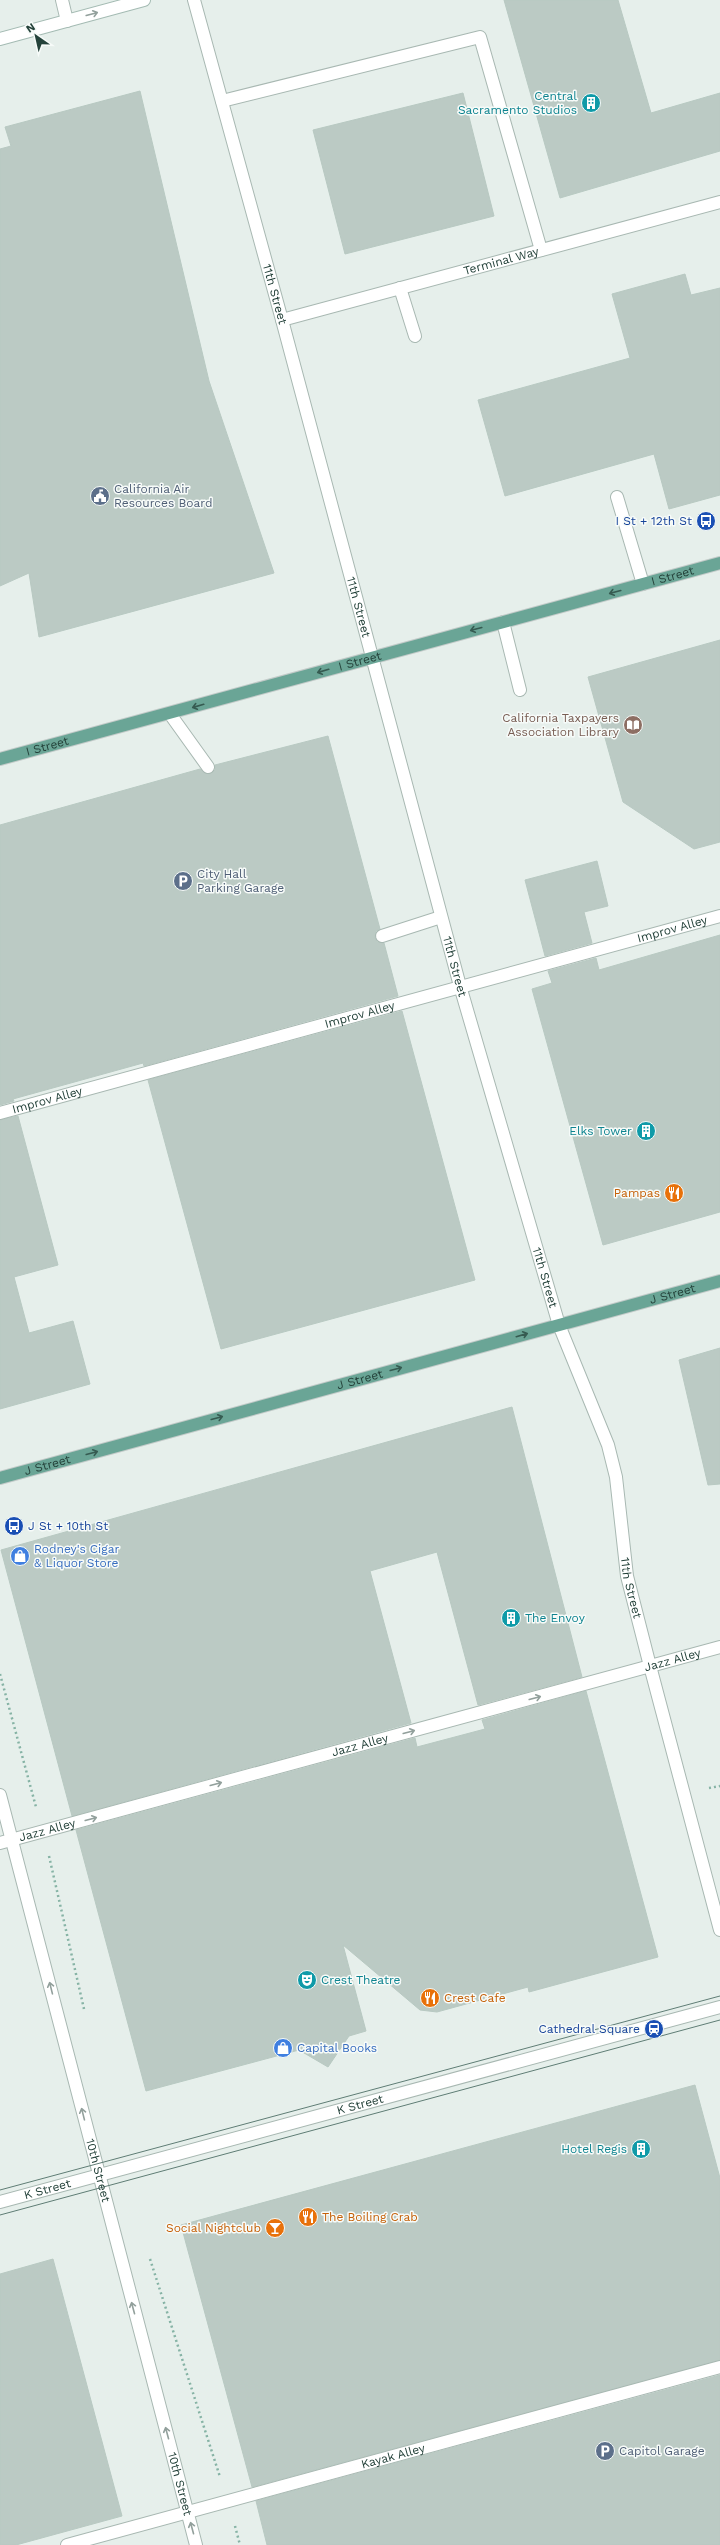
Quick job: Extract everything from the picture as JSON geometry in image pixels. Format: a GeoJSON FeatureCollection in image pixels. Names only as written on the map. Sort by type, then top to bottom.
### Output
{"type":"FeatureCollection","features":[{"type":"Feature","properties":{"kind":"main road","name":"I Street"},"geometry":{"type":"LineString","coordinates":[[0,759],[170,714],[372,657],[720,563]]}},
{"type":"Feature","properties":{"kind":"main road","name":"J Street"},"geometry":{"type":"LineString","coordinates":[[0,1478],[720,1281]]}},
{"type":"Feature","properties":{"kind":"street"},"geometry":{"type":"LineString","coordinates":[[62,0],[67,21]]}},
{"type":"Feature","properties":{"kind":"street"},"geometry":{"type":"LineString","coordinates":[[0,39],[144,0]]}},
{"type":"Feature","properties":{"kind":"street","name":"11th Street"},"geometry":{"type":"LineString","coordinates":[[194,0],[282,320],[460,986],[559,1325],[608,1445],[616,1477],[627,1576],[720,1930]]}},
{"type":"Feature","properties":{"kind":"street"},"geometry":{"type":"LineString","coordinates":[[222,101],[480,37],[541,250]]}},
{"type":"Feature","properties":{"kind":"street","name":"Terminal Way"},"geometry":{"type":"LineString","coordinates":[[282,320],[720,202]]}},
{"type":"Feature","properties":{"kind":"street"},"geometry":{"type":"LineString","coordinates":[[400,288],[415,336]]}},
{"type":"Feature","properties":{"kind":"street"},"geometry":{"type":"LineString","coordinates":[[617,497],[643,584]]}},
{"type":"Feature","properties":{"kind":"street"},"geometry":{"type":"LineString","coordinates":[[503,622],[520,690]]}},
{"type":"Feature","properties":{"kind":"street"},"geometry":{"type":"LineString","coordinates":[[170,714],[208,767]]}},
{"type":"Feature","properties":{"kind":"street","name":"Improv Alley"},"geometry":{"type":"LineString","coordinates":[[0,1113],[720,916]]}},
{"type":"Feature","properties":{"kind":"street"},"geometry":{"type":"LineString","coordinates":[[382,936],[442,917]]}},
{"type":"Feature","properties":{"kind":"street","name":"Jazz Alley"},"geometry":{"type":"LineString","coordinates":[[0,1843],[720,1647]]}},
{"type":"Feature","properties":{"kind":"street","name":"10th Street"},"geometry":{"type":"LineString","coordinates":[[0,1795],[196,2545]]}},
{"type":"Feature","properties":{"kind":"street","name":"K Street"},"geometry":{"type":"LineString","coordinates":[[0,2202],[720,2007]]}},
{"type":"Feature","properties":{"kind":"street","name":"Kayak Alley"},"geometry":{"type":"LineString","coordinates":[[66,2545],[720,2367]]}},
{"type":"Feature","properties":{"kind":"path"},"geometry":{"type":"LineString","coordinates":[[0,1674],[43,1832],[86,2015]]}},
{"type":"Feature","properties":{"kind":"path"},"geometry":{"type":"LineString","coordinates":[[148,2254],[228,2501],[240,2545]]}},
{"type":"Feature","properties":{"kind":"building","name":"Central Sacramento Studios"},"geometry":{"type":"Polygon","coordinates":[[[504,0],[618,0],[651,113],[720,93],[720,151],[560,198],[504,0]]]}},
{"type":"Feature","properties":{"kind":"building"},"geometry":{"type":"Polygon","coordinates":[[[140,91],[209,381],[274,573],[39,637],[29,573],[0,586],[0,149],[11,146],[5,127],[140,91]]]}},
{"type":"Feature","properties":{"kind":"building"},"geometry":{"type":"Polygon","coordinates":[[[463,93],[494,216],[345,254],[313,130],[463,93]]]}},
{"type":"Feature","properties":{"kind":"building"},"geometry":{"type":"Polygon","coordinates":[[[685,274],[691,295],[720,288],[720,495],[669,509],[654,454],[505,496],[478,400],[630,358],[612,294],[685,274]]]}},
{"type":"Feature","properties":{"kind":"building"},"geometry":{"type":"Polygon","coordinates":[[[720,640],[720,842],[694,849],[623,802],[588,677],[720,640]]]}},
{"type":"Feature","properties":{"kind":"building","name":"City Hall Parking Garage"},"geometry":{"type":"Polygon","coordinates":[[[328,736],[380,929],[376,931],[375,938],[377,942],[384,943],[398,996],[144,1066],[143,1063],[13,1099],[14,1101],[0,1105],[0,825],[200,769],[209,774],[215,770],[215,765],[328,736]]]}},
{"type":"Feature","properties":{"kind":"building"},"geometry":{"type":"Polygon","coordinates":[[[597,861],[608,906],[584,912],[592,943],[545,956],[525,880],[597,861]]]}},
{"type":"Feature","properties":{"kind":"building","name":"Elks Tower"},"geometry":{"type":"Polygon","coordinates":[[[720,935],[720,1212],[603,1245],[532,989],[552,983],[548,971],[596,958],[599,970],[720,935]]]}},
{"type":"Feature","properties":{"kind":"building"},"geometry":{"type":"Polygon","coordinates":[[[402,1011],[475,1280],[221,1349],[148,1080],[402,1011]]]}},
{"type":"Feature","properties":{"kind":"building"},"geometry":{"type":"Polygon","coordinates":[[[18,1116],[58,1265],[14,1277],[29,1333],[73,1321],[90,1384],[0,1409],[0,1120],[18,1116]]]}},
{"type":"Feature","properties":{"kind":"building"},"geometry":{"type":"Polygon","coordinates":[[[720,1348],[720,1484],[708,1485],[679,1360],[720,1348]]]}},
{"type":"Feature","properties":{"kind":"building"},"geometry":{"type":"Polygon","coordinates":[[[512,1407],[582,1677],[478,1705],[437,1552],[370,1571],[411,1723],[72,1816],[1,1550],[512,1407]]]}},
{"type":"Feature","properties":{"kind":"building"},"geometry":{"type":"Polygon","coordinates":[[[586,1691],[658,1957],[529,1992],[528,1987],[437,2012],[420,2010],[343,1945],[366,2031],[349,2036],[328,2067],[299,2050],[146,2091],[76,1830],[415,1738],[417,1747],[485,1729],[482,1720],[586,1691]]]}},
{"type":"Feature","properties":{"kind":"building"},"geometry":{"type":"Polygon","coordinates":[[[695,2085],[720,2178],[720,2360],[252,2487],[181,2225],[695,2085]]]}},
{"type":"Feature","properties":{"kind":"building"},"geometry":{"type":"Polygon","coordinates":[[[53,2259],[122,2516],[16,2545],[0,2545],[0,2274],[53,2259]]]}},
{"type":"Feature","properties":{"kind":"building","name":"Capitol Garage"},"geometry":{"type":"Polygon","coordinates":[[[720,2375],[720,2545],[267,2545],[256,2501],[720,2375]]]}},
{"type":"Feature","properties":{"kind":"tram line"},"geometry":{"type":"LineString","coordinates":[[0,2190],[720,1996]]}},
{"type":"Feature","properties":{"kind":"tram line"},"geometry":{"type":"LineString","coordinates":[[0,2215],[720,2020]]}},
{"type":"Feature","properties":{"kind":"place","name":"Central Sacramento Studios"},"geometry":{"type":"Point","coordinates":[591,103]}},
{"type":"Feature","properties":{"kind":"place","name":"California Air Resources Board"},"geometry":{"type":"Point","coordinates":[100,496]}},
{"type":"Feature","properties":{"kind":"place","name":"I St + 12th St"},"geometry":{"type":"Point","coordinates":[706,521]}},
{"type":"Feature","properties":{"kind":"place","name":"California Taxpayers Association Library"},"geometry":{"type":"Point","coordinates":[633,725]}},
{"type":"Feature","properties":{"kind":"place","name":"City Hall Parking Garage"},"geometry":{"type":"Point","coordinates":[183,881]}},
{"type":"Feature","properties":{"kind":"place","name":"Elks Tower"},"geometry":{"type":"Point","coordinates":[646,1131]}},
{"type":"Feature","properties":{"kind":"place","name":"Pampas"},"geometry":{"type":"Point","coordinates":[674,1193]}},
{"type":"Feature","properties":{"kind":"place","name":"J St + 10th St"},"geometry":{"type":"Point","coordinates":[14,1526]}},
{"type":"Feature","properties":{"kind":"place","name":"Rodney's Cigar & Liquor Store"},"geometry":{"type":"Point","coordinates":[20,1556]}},
{"type":"Feature","properties":{"kind":"place","name":"The Envoy"},"geometry":{"type":"Point","coordinates":[511,1618]}},
{"type":"Feature","properties":{"kind":"place","name":"Crest Theatre"},"geometry":{"type":"Point","coordinates":[307,1980]}},
{"type":"Feature","properties":{"kind":"place","name":"Crest Cafe"},"geometry":{"type":"Point","coordinates":[430,1998]}},
{"type":"Feature","properties":{"kind":"place","name":"Cathedral Square"},"geometry":{"type":"Point","coordinates":[654,2029]}},
{"type":"Feature","properties":{"kind":"place","name":"Capital Books"},"geometry":{"type":"Point","coordinates":[283,2048]}},
{"type":"Feature","properties":{"kind":"place","name":"Hotel Regis"},"geometry":{"type":"Point","coordinates":[641,2149]}},
{"type":"Feature","properties":{"kind":"place","name":"The Boiling Crab"},"geometry":{"type":"Point","coordinates":[308,2217]}},
{"type":"Feature","properties":{"kind":"place","name":"Social Nightclub"},"geometry":{"type":"Point","coordinates":[275,2228]}},
{"type":"Feature","properties":{"kind":"place","name":"Capitol Garage"},"geometry":{"type":"Point","coordinates":[605,2451]}}]}
